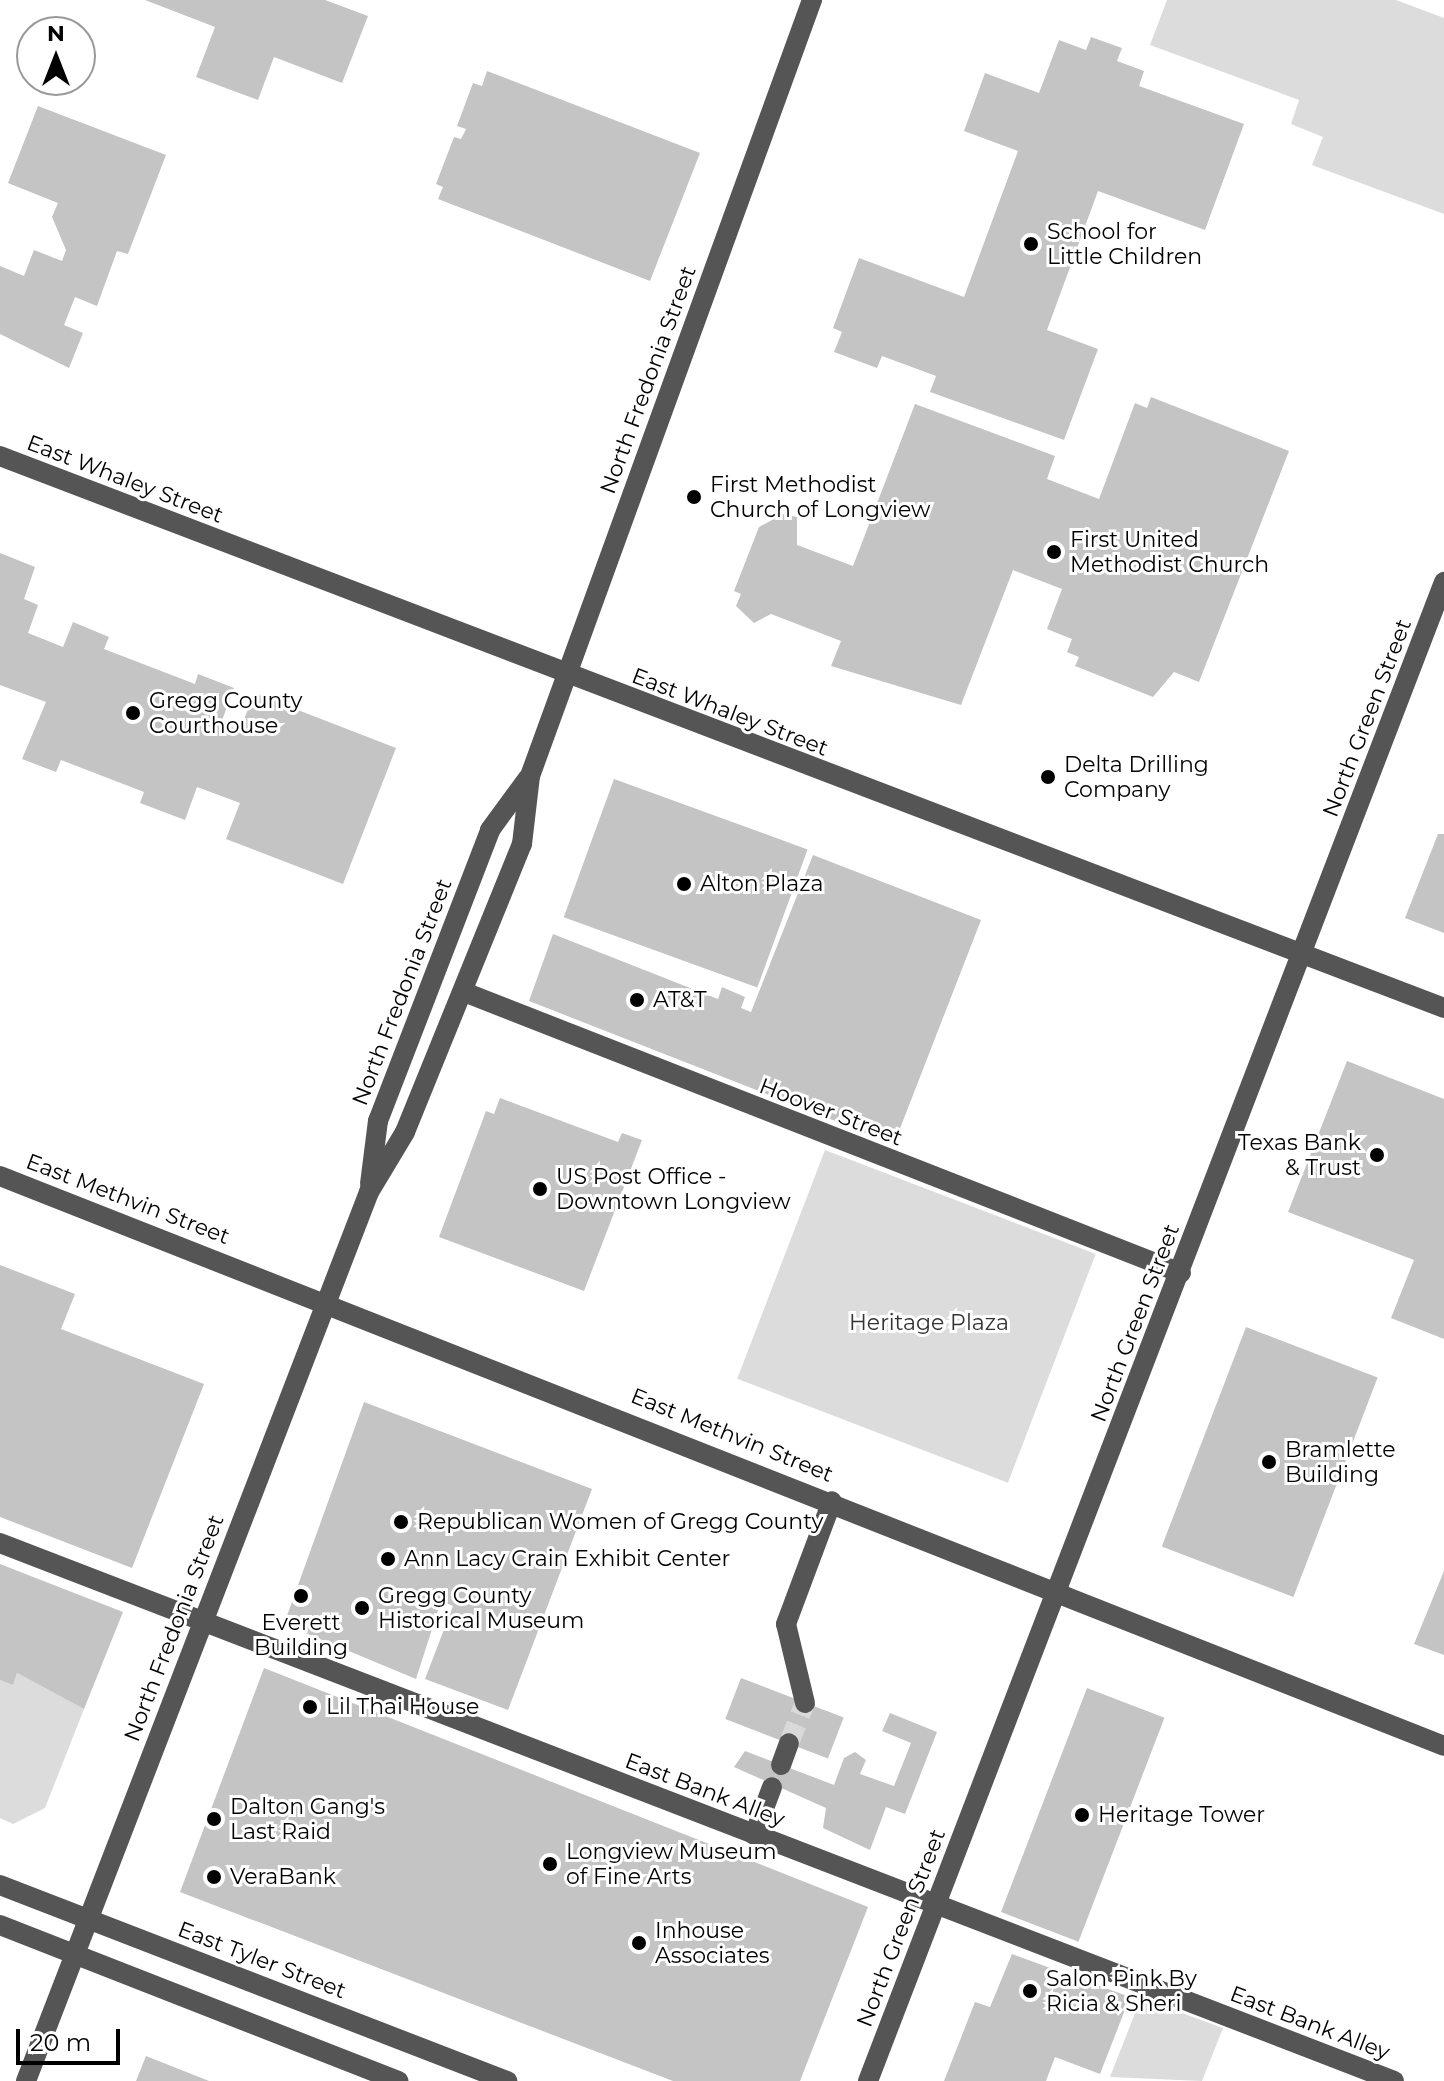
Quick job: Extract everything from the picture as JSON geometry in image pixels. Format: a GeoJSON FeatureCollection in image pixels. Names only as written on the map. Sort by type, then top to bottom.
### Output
{"type":"FeatureCollection","features":[{"type":"Feature","properties":{"kind":"street","name":"North Fredonia Street"},"geometry":{"type":"LineString","coordinates":[[26,2081],[369,1192],[405,1132],[522,844],[530,776],[812,0]]}},
{"type":"Feature","properties":{"kind":"street","name":"East Whaley Street"},"geometry":{"type":"LineString","coordinates":[[0,456],[1302,959],[1444,1008]]}},
{"type":"Feature","properties":{"kind":"street","name":"North Green Street"},"geometry":{"type":"LineString","coordinates":[[868,2081],[1302,959],[1444,582]]}},
{"type":"Feature","properties":{"kind":"street","name":"North Fredonia Street"},"geometry":{"type":"LineString","coordinates":[[369,1192],[378,1121],[490,830],[530,776]]}},
{"type":"Feature","properties":{"kind":"street","name":"Hoover Street"},"geometry":{"type":"LineString","coordinates":[[464,992],[1181,1273]]}},
{"type":"Feature","properties":{"kind":"street","name":"East Methvin Street"},"geometry":{"type":"LineString","coordinates":[[0,1176],[327,1300],[1444,1746]]}},
{"type":"Feature","properties":{"kind":"street"},"geometry":{"type":"LineString","coordinates":[[805,1703],[786,1624],[832,1501]]}},
{"type":"Feature","properties":{"kind":"street","name":"East Bank Alley"},"geometry":{"type":"LineString","coordinates":[[0,1543],[1394,2081]]}},
{"type":"Feature","properties":{"kind":"street"},"geometry":{"type":"LineString","coordinates":[[781,1765],[789,1743]]}},
{"type":"Feature","properties":{"kind":"street"},"geometry":{"type":"LineString","coordinates":[[754,1835],[772,1787]]}},
{"type":"Feature","properties":{"kind":"street","name":"East Tyler Street"},"geometry":{"type":"LineString","coordinates":[[0,1885],[507,2081]]}},
{"type":"Feature","properties":{"kind":"street"},"geometry":{"type":"LineString","coordinates":[[0,1925],[399,2081]]}},
{"type":"Feature","properties":{"kind":"green space"},"geometry":{"type":"Polygon","coordinates":[[[1167,0],[1396,0],[1444,18],[1444,214],[1312,165],[1323,137],[1291,124],[1299,100],[1150,45],[1167,0]]]}},
{"type":"Feature","properties":{"kind":"green space","name":"Heritage Plaza"},"geometry":{"type":"Polygon","coordinates":[[[825,1150],[1096,1254],[1008,1483],[737,1379],[825,1150]]]}},
{"type":"Feature","properties":{"kind":"green space"},"geometry":{"type":"Polygon","coordinates":[[[17,1673],[84,1709],[45,1808],[13,1824],[0,1818],[0,1680],[13,1684],[17,1673]]]}},
{"type":"Feature","properties":{"kind":"green space"},"geometry":{"type":"Polygon","coordinates":[[[1141,1998],[1223,2028],[1202,2081],[1110,2077],[1141,1998]]]}},
{"type":"Feature","properties":{"kind":"building"},"geometry":{"type":"Polygon","coordinates":[[[145,0],[325,0],[368,16],[342,83],[274,57],[258,100],[196,77],[215,27],[145,0]]]}},
{"type":"Feature","properties":{"kind":"building","name":"School for Little Children"},"geometry":{"type":"Polygon","coordinates":[[[1091,37],[1122,48],[1117,61],[1144,71],[1139,86],[1244,124],[1205,230],[1098,191],[1047,330],[1098,349],[1064,440],[930,392],[936,376],[882,356],[877,368],[834,352],[842,332],[833,328],[859,258],[964,297],[1018,151],[964,131],[985,73],[1039,93],[1059,40],[1086,50],[1091,37]]]}},
{"type":"Feature","properties":{"kind":"building"},"geometry":{"type":"Polygon","coordinates":[[[487,71],[700,153],[650,281],[438,199],[443,187],[436,184],[454,137],[461,139],[466,129],[457,126],[473,83],[482,86],[487,71]]]}},
{"type":"Feature","properties":{"kind":"building"},"geometry":{"type":"Polygon","coordinates":[[[38,106],[166,155],[128,254],[117,251],[97,306],[75,297],[64,325],[83,333],[69,368],[0,334],[0,266],[24,276],[34,250],[62,261],[66,250],[52,217],[58,203],[8,183],[38,106]]]}},
{"type":"Feature","properties":{"kind":"building","name":"First United Methodist Church"},"geometry":{"type":"Polygon","coordinates":[[[1151,397],[1289,451],[1199,682],[1174,672],[1153,697],[1075,666],[1079,657],[1067,652],[1072,639],[1047,629],[1062,589],[1013,570],[961,705],[831,666],[841,641],[771,614],[754,623],[736,606],[741,594],[734,591],[759,527],[783,514],[797,517],[797,545],[853,566],[915,404],[1055,456],[1047,479],[1099,499],[1135,403],[1147,408],[1151,397]]]}},
{"type":"Feature","properties":{"kind":"building","name":"Gregg County Courthouse"},"geometry":{"type":"Polygon","coordinates":[[[0,553],[35,567],[24,599],[38,605],[28,633],[63,647],[73,622],[109,637],[104,649],[195,684],[198,674],[234,688],[221,723],[240,730],[254,693],[396,748],[343,884],[226,839],[240,803],[197,787],[185,820],[140,803],[144,792],[61,760],[56,772],[22,759],[46,702],[0,685],[0,553]]]}},
{"type":"Feature","properties":{"kind":"building","name":"Alton Plaza"},"geometry":{"type":"Polygon","coordinates":[[[614,779],[808,849],[757,988],[564,917],[614,779]]]}},
{"type":"Feature","properties":{"kind":"building"},"geometry":{"type":"Polygon","coordinates":[[[1438,834],[1444,834],[1444,933],[1405,918],[1438,834]]]}},
{"type":"Feature","properties":{"kind":"building","name":"AT&T"},"geometry":{"type":"Polygon","coordinates":[[[813,855],[981,920],[894,1144],[529,1001],[553,934],[718,999],[722,987],[745,997],[741,1008],[751,1012],[813,855]]]}},
{"type":"Feature","properties":{"kind":"building","name":"Texas Bank & Trust"},"geometry":{"type":"Polygon","coordinates":[[[1347,1061],[1444,1099],[1444,1339],[1391,1318],[1414,1260],[1288,1212],[1347,1061]]]}},
{"type":"Feature","properties":{"kind":"building","name":"US Post Office - Downtown Longview"},"geometry":{"type":"Polygon","coordinates":[[[500,1098],[618,1142],[622,1133],[642,1140],[584,1291],[439,1237],[486,1111],[494,1114],[500,1098]]]}},
{"type":"Feature","properties":{"kind":"building"},"geometry":{"type":"Polygon","coordinates":[[[0,1265],[75,1294],[61,1329],[204,1384],[132,1568],[0,1517],[0,1265]]]}},
{"type":"Feature","properties":{"kind":"building","name":"Bramlette Building"},"geometry":{"type":"Polygon","coordinates":[[[1246,1327],[1378,1378],[1293,1597],[1162,1546],[1246,1327]]]}},
{"type":"Feature","properties":{"kind":"building"},"geometry":{"type":"Polygon","coordinates":[[[364,1402],[592,1489],[508,1710],[425,1679],[453,1606],[441,1601],[416,1679],[284,1624],[364,1402]]]}},
{"type":"Feature","properties":{"kind":"building"},"geometry":{"type":"Polygon","coordinates":[[[0,1564],[123,1612],[84,1709],[17,1673],[13,1685],[0,1680],[0,1564]]]}},
{"type":"Feature","properties":{"kind":"building"},"geometry":{"type":"Polygon","coordinates":[[[1444,1571],[1444,1655],[1414,1644],[1444,1571]]]}},
{"type":"Feature","properties":{"kind":"building"},"geometry":{"type":"Polygon","coordinates":[[[264,1668],[868,1907],[800,2081],[673,2081],[180,1892],[264,1668]]]}},
{"type":"Feature","properties":{"kind":"building"},"geometry":{"type":"Polygon","coordinates":[[[741,1678],[844,1717],[828,1758],[725,1719],[741,1678]]]}},
{"type":"Feature","properties":{"kind":"building","name":"Heritage Tower"},"geometry":{"type":"Polygon","coordinates":[[[1087,1688],[1164,1718],[1078,1942],[1001,1912],[1087,1688]]]}},
{"type":"Feature","properties":{"kind":"building"},"geometry":{"type":"Polygon","coordinates":[[[890,1713],[937,1732],[905,1814],[886,1807],[870,1850],[823,1828],[826,1808],[734,1767],[745,1751],[834,1785],[844,1758],[855,1752],[866,1760],[860,1774],[894,1786],[911,1743],[882,1731],[890,1713]]]}},
{"type":"Feature","properties":{"kind":"building"},"geometry":{"type":"Polygon","coordinates":[[[1012,1954],[1130,1997],[1100,2074],[1055,2057],[1046,2081],[944,2081],[975,2002],[990,2007],[1012,1954]]]}},
{"type":"Feature","properties":{"kind":"building"},"geometry":{"type":"Polygon","coordinates":[[[146,2056],[209,2081],[136,2081],[146,2056]]]}},
{"type":"Feature","properties":{"kind":"tunnel"},"geometry":{"type":"LineString","coordinates":[[789,1743],[805,1703]]}},
{"type":"Feature","properties":{"kind":"place","name":"School for Little Children"},"geometry":{"type":"Point","coordinates":[1031,244]}},
{"type":"Feature","properties":{"kind":"place","name":"First Methodist Church of Longview"},"geometry":{"type":"Point","coordinates":[694,497]}},
{"type":"Feature","properties":{"kind":"place","name":"First United Methodist Church"},"geometry":{"type":"Point","coordinates":[1054,552]}},
{"type":"Feature","properties":{"kind":"place","name":"Gregg County Courthouse"},"geometry":{"type":"Point","coordinates":[133,713]}},
{"type":"Feature","properties":{"kind":"place","name":"Delta Drilling Company"},"geometry":{"type":"Point","coordinates":[1048,777]}},
{"type":"Feature","properties":{"kind":"place","name":"Alton Plaza"},"geometry":{"type":"Point","coordinates":[684,884]}},
{"type":"Feature","properties":{"kind":"place","name":"AT&T"},"geometry":{"type":"Point","coordinates":[637,1000]}},
{"type":"Feature","properties":{"kind":"place","name":"Texas Bank & Trust"},"geometry":{"type":"Point","coordinates":[1377,1155]}},
{"type":"Feature","properties":{"kind":"place","name":"US Post Office - Downtown Longview"},"geometry":{"type":"Point","coordinates":[540,1189]}},
{"type":"Feature","properties":{"kind":"place","name":"Bramlette Building"},"geometry":{"type":"Point","coordinates":[1269,1462]}},
{"type":"Feature","properties":{"kind":"place","name":"Republican Women of Gregg County"},"geometry":{"type":"Point","coordinates":[401,1522]}},
{"type":"Feature","properties":{"kind":"place","name":"Ann Lacy Crain Exhibit Center"},"geometry":{"type":"Point","coordinates":[388,1559]}},
{"type":"Feature","properties":{"kind":"place","name":"Everett Building"},"geometry":{"type":"Point","coordinates":[301,1596]}},
{"type":"Feature","properties":{"kind":"place","name":"Gregg County Historical Museum"},"geometry":{"type":"Point","coordinates":[362,1608]}},
{"type":"Feature","properties":{"kind":"place","name":"Lil Thai House"},"geometry":{"type":"Point","coordinates":[310,1707]}},
{"type":"Feature","properties":{"kind":"place","name":"Heritage Tower"},"geometry":{"type":"Point","coordinates":[1082,1815]}},
{"type":"Feature","properties":{"kind":"place","name":"Dalton Gang's Last Raid"},"geometry":{"type":"Point","coordinates":[214,1819]}},
{"type":"Feature","properties":{"kind":"place","name":"Longview Museum of Fine Arts"},"geometry":{"type":"Point","coordinates":[550,1864]}},
{"type":"Feature","properties":{"kind":"place","name":"VeraBank"},"geometry":{"type":"Point","coordinates":[214,1877]}},
{"type":"Feature","properties":{"kind":"place","name":"Inhouse Associates"},"geometry":{"type":"Point","coordinates":[639,1943]}},
{"type":"Feature","properties":{"kind":"place","name":"Salon Pink By Ricia & Sheri"},"geometry":{"type":"Point","coordinates":[1030,1991]}}]}
